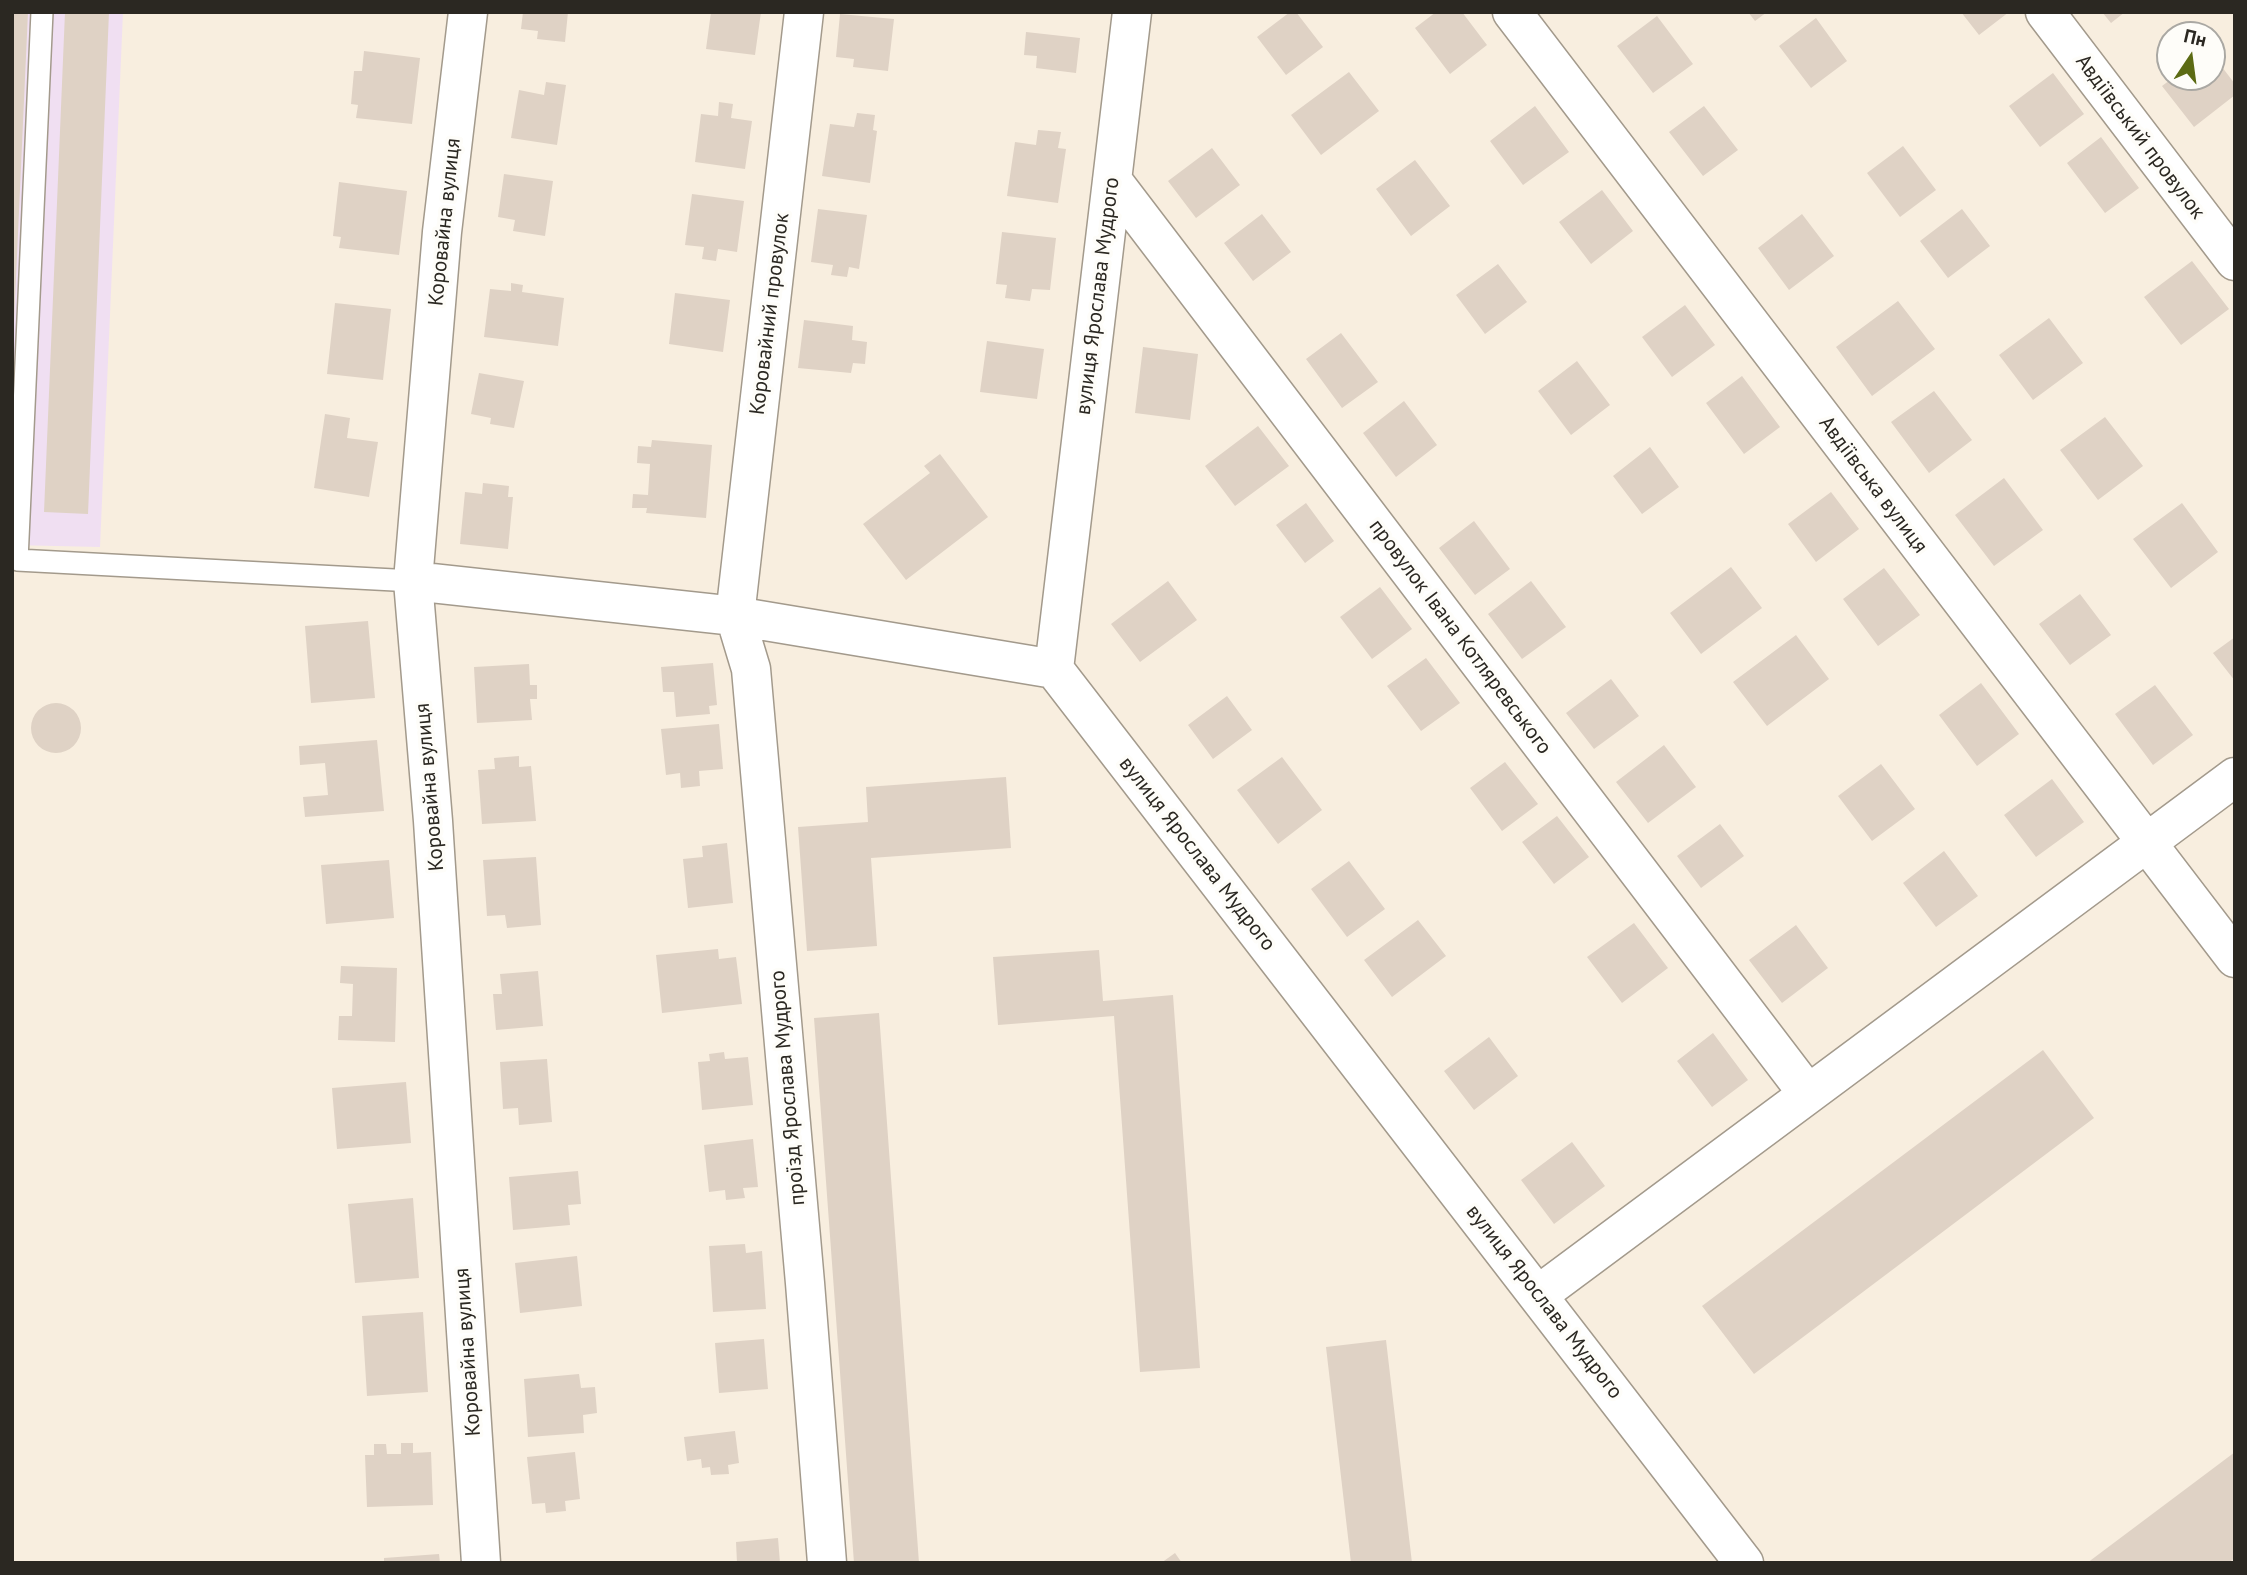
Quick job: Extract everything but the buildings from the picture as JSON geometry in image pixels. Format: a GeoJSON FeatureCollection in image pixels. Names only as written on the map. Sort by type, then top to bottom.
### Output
{"type":"FeatureCollection","features":[{"type":"Feature","properties":{"kind":"street","name":"Коровайна вулиця"},"geometry":{"type":"LineString","coordinates":[[468,12],[442,232],[412,581],[433,821],[481,1563]]}},
{"type":"Feature","properties":{"kind":"street","name":"Коровайний провулок"},"geometry":{"type":"LineString","coordinates":[[735,616],[804,12]]}},
{"type":"Feature","properties":{"kind":"street","name":"вулиця Ярослава Мудрого"},"geometry":{"type":"LineString","coordinates":[[1132,12],[1054,669],[1744,1563]]}},
{"type":"Feature","properties":{"kind":"street","name":"Авдіївська вулиця"},"geometry":{"type":"LineString","coordinates":[[1512,12],[2235,958]]}},
{"type":"Feature","properties":{"kind":"street","name":"Авдіївський провулок"},"geometry":{"type":"LineString","coordinates":[[2045,12],[2235,261]]}},
{"type":"Feature","properties":{"kind":"street","name":"провулок Івана Котляревського"},"geometry":{"type":"LineString","coordinates":[[1112,180],[1808,1094]]}},
{"type":"Feature","properties":{"kind":"street"},"geometry":{"type":"LineString","coordinates":[[412,581],[735,616],[1054,669]]}},
{"type":"Feature","properties":{"kind":"street","name":"проїзд Ярослава Мудрого"},"geometry":{"type":"LineString","coordinates":[[735,616],[751,669],[827,1563]]}},
{"type":"Feature","properties":{"kind":"street"},"geometry":{"type":"LineString","coordinates":[[1538,1294],[2235,778]]}},
{"type":"Feature","properties":{"kind":"lane"},"geometry":{"type":"LineString","coordinates":[[42,12],[17,560],[412,581]]}},
{"type":"Feature","properties":{"kind":"shaded area"},"geometry":{"type":"Polygon","coordinates":[[[12,12],[123,12],[100,547],[12,545],[12,12]]]}}]}
